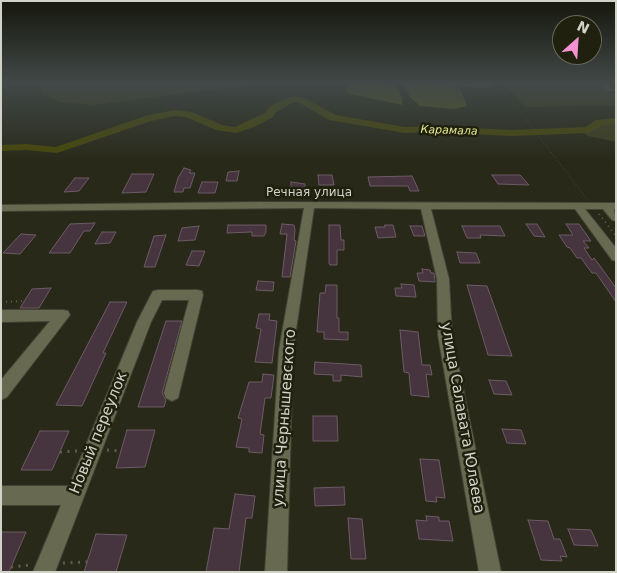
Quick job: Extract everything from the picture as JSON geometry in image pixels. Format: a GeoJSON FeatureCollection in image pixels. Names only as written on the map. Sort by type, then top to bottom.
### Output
{"type":"FeatureCollection","features":[{"type":"Feature","properties":{"kind":"street","name":"улица Чернышевского"},"geometry":{"type":"LineString","coordinates":[[276,572],[286,350],[309,206]]}},
{"type":"Feature","properties":{"kind":"street","name":"улица Салавата Юлаева"},"geometry":{"type":"LineString","coordinates":[[424,206],[443,279],[445,336],[490,572]]}},
{"type":"Feature","properties":{"kind":"street"},"geometry":{"type":"LineString","coordinates":[[578,206],[616,257]]}},
{"type":"Feature","properties":{"kind":"street","name":"Речная улица"},"geometry":{"type":"LineString","coordinates":[[1,208],[611,206]]}},
{"type":"Feature","properties":{"kind":"street"},"geometry":{"type":"LineString","coordinates":[[611,206],[616,218]]}},
{"type":"Feature","properties":{"kind":"street","name":"Новый переулок"},"geometry":{"type":"LineString","coordinates":[[44,572],[144,322],[158,295],[197,295],[172,393]]}},
{"type":"Feature","properties":{"kind":"street"},"geometry":{"type":"LineString","coordinates":[[1,316],[63,315],[1,392]]}},
{"type":"Feature","properties":{"kind":"street"},"geometry":{"type":"LineString","coordinates":[[1,496],[74,496]]}},
{"type":"Feature","properties":{"kind":"path"},"geometry":{"type":"LineString","coordinates":[[520,110],[559,159]]}},
{"type":"Feature","properties":{"kind":"path"},"geometry":{"type":"LineString","coordinates":[[1,302],[24,301]]}},
{"type":"Feature","properties":{"kind":"green space"},"geometry":{"type":"Polygon","coordinates":[[[616,119],[616,142],[588,136],[580,130],[598,120],[616,119]]]}},
{"type":"Feature","properties":{"kind":"building"},"geometry":{"type":"Polygon","coordinates":[[[184,168],[191,170],[189,173],[195,173],[190,188],[184,188],[183,192],[174,192],[178,178],[184,168]]]}},
{"type":"Feature","properties":{"kind":"building"},"geometry":{"type":"Polygon","coordinates":[[[239,171],[237,181],[226,181],[228,172],[239,171]]]}},
{"type":"Feature","properties":{"kind":"building"},"geometry":{"type":"Polygon","coordinates":[[[132,174],[154,174],[146,192],[122,193],[132,174]]]}},
{"type":"Feature","properties":{"kind":"building"},"geometry":{"type":"Polygon","coordinates":[[[318,175],[332,175],[334,185],[319,185],[318,175]]]}},
{"type":"Feature","properties":{"kind":"building"},"geometry":{"type":"Polygon","coordinates":[[[492,175],[520,175],[529,185],[498,184],[492,175]]]}},
{"type":"Feature","properties":{"kind":"building"},"geometry":{"type":"Polygon","coordinates":[[[412,176],[419,191],[410,191],[408,186],[370,186],[368,177],[412,176]]]}},
{"type":"Feature","properties":{"kind":"building"},"geometry":{"type":"Polygon","coordinates":[[[75,178],[89,178],[79,191],[64,192],[75,178]]]}},
{"type":"Feature","properties":{"kind":"building"},"geometry":{"type":"Polygon","coordinates":[[[202,182],[218,182],[215,193],[198,193],[202,182]]]}},
{"type":"Feature","properties":{"kind":"building"},"geometry":{"type":"Polygon","coordinates":[[[291,182],[305,184],[305,192],[291,192],[291,182]]]}},
{"type":"Feature","properties":{"kind":"building"},"geometry":{"type":"Polygon","coordinates":[[[95,223],[90,231],[84,231],[70,253],[49,253],[70,224],[95,223]]]}},
{"type":"Feature","properties":{"kind":"building"},"geometry":{"type":"Polygon","coordinates":[[[282,224],[294,225],[295,230],[294,240],[296,241],[290,277],[282,277],[287,234],[280,234],[282,224]]]}},
{"type":"Feature","properties":{"kind":"building"},"geometry":{"type":"Polygon","coordinates":[[[526,224],[537,224],[545,237],[534,236],[526,224]]]}},
{"type":"Feature","properties":{"kind":"building"},"geometry":{"type":"Polygon","coordinates":[[[566,224],[579,224],[591,241],[583,241],[589,248],[584,248],[592,260],[594,258],[616,288],[616,302],[596,273],[592,273],[581,258],[577,258],[559,235],[573,235],[566,224]]]}},
{"type":"Feature","properties":{"kind":"building"},"geometry":{"type":"Polygon","coordinates":[[[228,225],[266,225],[266,232],[264,236],[252,236],[252,232],[227,233],[228,225]]]}},
{"type":"Feature","properties":{"kind":"building"},"geometry":{"type":"Polygon","coordinates":[[[329,225],[340,225],[341,240],[344,240],[344,250],[337,250],[337,265],[330,265],[329,263],[329,225]]]}},
{"type":"Feature","properties":{"kind":"building"},"geometry":{"type":"Polygon","coordinates":[[[385,225],[393,225],[396,237],[378,238],[375,227],[385,227],[385,225]]]}},
{"type":"Feature","properties":{"kind":"building"},"geometry":{"type":"Polygon","coordinates":[[[199,226],[195,240],[178,241],[182,228],[199,226]]]}},
{"type":"Feature","properties":{"kind":"building"},"geometry":{"type":"Polygon","coordinates":[[[410,226],[422,226],[425,236],[414,236],[410,226]]]}},
{"type":"Feature","properties":{"kind":"building"},"geometry":{"type":"Polygon","coordinates":[[[462,226],[500,226],[505,236],[480,235],[481,238],[467,238],[462,226]]]}},
{"type":"Feature","properties":{"kind":"building"},"geometry":{"type":"Polygon","coordinates":[[[102,232],[116,232],[110,243],[95,244],[102,232]]]}},
{"type":"Feature","properties":{"kind":"building"},"geometry":{"type":"Polygon","coordinates":[[[21,234],[36,235],[20,254],[3,253],[21,234]]]}},
{"type":"Feature","properties":{"kind":"building"},"geometry":{"type":"Polygon","coordinates":[[[166,235],[155,267],[144,267],[154,236],[166,235]]]}},
{"type":"Feature","properties":{"kind":"building"},"geometry":{"type":"Polygon","coordinates":[[[192,251],[205,251],[199,266],[186,265],[192,251]]]}},
{"type":"Feature","properties":{"kind":"building"},"geometry":{"type":"Polygon","coordinates":[[[457,252],[476,253],[480,263],[460,263],[457,252]]]}},
{"type":"Feature","properties":{"kind":"building"},"geometry":{"type":"Polygon","coordinates":[[[422,269],[430,270],[431,273],[434,273],[435,282],[419,281],[417,273],[423,273],[422,269]]]}},
{"type":"Feature","properties":{"kind":"building"},"geometry":{"type":"Polygon","coordinates":[[[258,281],[274,282],[273,291],[256,290],[258,281]]]}},
{"type":"Feature","properties":{"kind":"building"},"geometry":{"type":"Polygon","coordinates":[[[401,284],[414,285],[416,297],[396,296],[395,288],[402,288],[401,284]]]}},
{"type":"Feature","properties":{"kind":"building"},"geometry":{"type":"Polygon","coordinates":[[[326,285],[337,285],[339,332],[348,332],[348,340],[324,339],[324,332],[317,332],[320,293],[325,293],[326,285]]]}},
{"type":"Feature","properties":{"kind":"building"},"geometry":{"type":"Polygon","coordinates":[[[467,285],[487,286],[512,356],[488,355],[467,285]]]}},
{"type":"Feature","properties":{"kind":"building"},"geometry":{"type":"Polygon","coordinates":[[[51,288],[39,308],[20,308],[32,289],[51,288]]]}},
{"type":"Feature","properties":{"kind":"building"},"geometry":{"type":"Polygon","coordinates":[[[110,302],[127,302],[103,353],[106,353],[82,406],[56,405],[110,302]]]}},
{"type":"Feature","properties":{"kind":"building"},"geometry":{"type":"Polygon","coordinates":[[[259,314],[270,314],[269,320],[277,321],[272,363],[255,362],[261,329],[256,328],[259,314]]]}},
{"type":"Feature","properties":{"kind":"building"},"geometry":{"type":"Polygon","coordinates":[[[166,321],[182,321],[162,393],[166,400],[164,407],[138,407],[166,321]]]}},
{"type":"Feature","properties":{"kind":"building"},"geometry":{"type":"Polygon","coordinates":[[[400,330],[418,332],[422,365],[430,365],[432,375],[426,374],[429,397],[411,395],[409,373],[404,372],[400,330]]]}},
{"type":"Feature","properties":{"kind":"building"},"geometry":{"type":"Polygon","coordinates":[[[315,362],[361,365],[362,377],[341,375],[341,381],[333,381],[333,375],[314,374],[315,362]]]}},
{"type":"Feature","properties":{"kind":"building"},"geometry":{"type":"Polygon","coordinates":[[[263,374],[274,375],[271,398],[265,398],[260,434],[264,435],[262,453],[249,452],[249,448],[236,447],[242,419],[238,418],[249,382],[262,382],[263,374]]]}},
{"type":"Feature","properties":{"kind":"building"},"geometry":{"type":"Polygon","coordinates":[[[489,380],[506,381],[512,395],[494,394],[489,380]]]}},
{"type":"Feature","properties":{"kind":"building"},"geometry":{"type":"Polygon","coordinates":[[[313,416],[337,416],[338,441],[313,441],[313,416]]]}},
{"type":"Feature","properties":{"kind":"building"},"geometry":{"type":"Polygon","coordinates":[[[502,429],[521,430],[526,444],[507,443],[502,429]]]}},
{"type":"Feature","properties":{"kind":"building"},"geometry":{"type":"Polygon","coordinates":[[[127,430],[155,430],[145,467],[116,468],[127,430]]]}},
{"type":"Feature","properties":{"kind":"building"},"geometry":{"type":"Polygon","coordinates":[[[40,431],[69,431],[52,470],[21,470],[40,431]]]}},
{"type":"Feature","properties":{"kind":"building"},"geometry":{"type":"Polygon","coordinates":[[[420,459],[439,460],[445,498],[436,497],[437,502],[426,501],[420,459]]]}},
{"type":"Feature","properties":{"kind":"building"},"geometry":{"type":"Polygon","coordinates":[[[344,487],[345,505],[315,506],[314,488],[344,487]]]}},
{"type":"Feature","properties":{"kind":"building"},"geometry":{"type":"Polygon","coordinates":[[[235,494],[255,496],[252,518],[246,518],[239,572],[206,572],[214,528],[229,529],[235,494]]]}},
{"type":"Feature","properties":{"kind":"building"},"geometry":{"type":"Polygon","coordinates":[[[426,516],[439,517],[439,521],[449,521],[453,541],[419,539],[416,520],[427,521],[426,516]]]}},
{"type":"Feature","properties":{"kind":"building"},"geometry":{"type":"Polygon","coordinates":[[[348,518],[362,519],[366,559],[351,559],[348,518]]]}},
{"type":"Feature","properties":{"kind":"building"},"geometry":{"type":"Polygon","coordinates":[[[528,520],[548,521],[554,539],[560,539],[567,557],[560,556],[562,561],[541,560],[528,520]]]}},
{"type":"Feature","properties":{"kind":"building"},"geometry":{"type":"Polygon","coordinates":[[[568,529],[591,530],[598,546],[574,545],[568,529]]]}},
{"type":"Feature","properties":{"kind":"building"},"geometry":{"type":"Polygon","coordinates":[[[1,532],[26,532],[9,572],[1,572],[1,532]]]}},
{"type":"Feature","properties":{"kind":"building"},"geometry":{"type":"Polygon","coordinates":[[[96,534],[127,535],[116,572],[84,572],[96,534]]]}},
{"type":"Feature","properties":{"kind":"waterway","name":"Карамала"},"geometry":{"type":"LineString","coordinates":[[1,148],[26,147],[57,150],[149,118],[174,113],[188,114],[220,128],[236,130],[269,115],[272,110]]}},
{"type":"Feature","properties":{"kind":"waterway","name":"Карамала"},"geometry":{"type":"LineString","coordinates":[[316,110],[333,118],[405,130],[430,129],[512,133],[589,130],[600,122],[616,121]]}}]}
